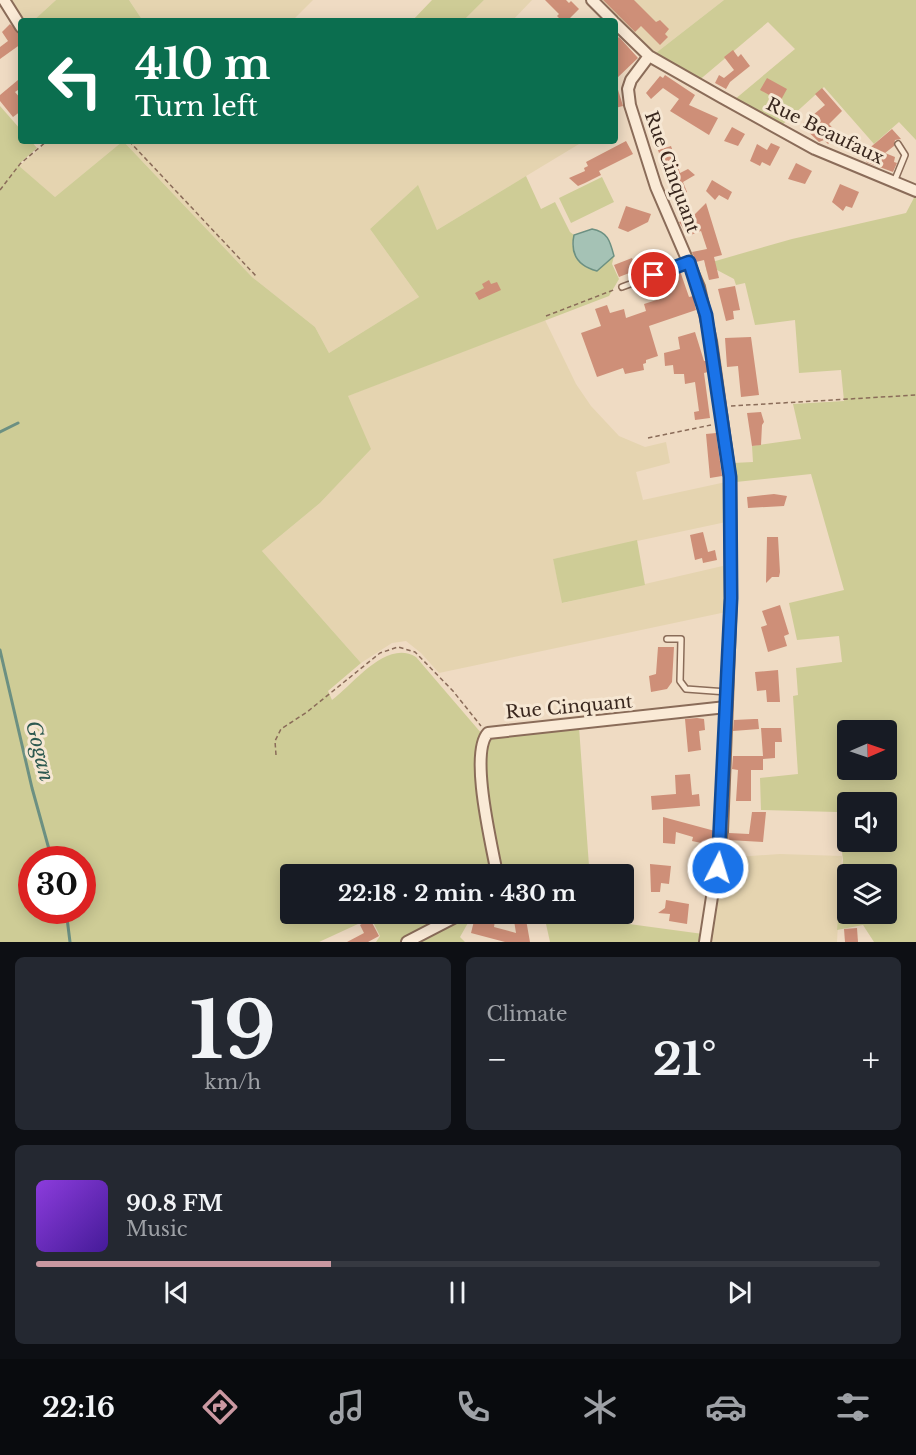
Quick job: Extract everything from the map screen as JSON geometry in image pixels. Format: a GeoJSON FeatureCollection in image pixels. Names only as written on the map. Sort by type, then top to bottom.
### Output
{"type":"FeatureCollection","features":[{"type":"Feature","properties":{"kind":"street"},"geometry":{"type":"LineString","coordinates":[[4,0],[18,22]]}},
{"type":"Feature","properties":{"kind":"street"},"geometry":{"type":"LineString","coordinates":[[592,0],[610,18]]}},
{"type":"Feature","properties":{"kind":"street"},"geometry":{"type":"LineString","coordinates":[[618,26],[649,56]]}},
{"type":"Feature","properties":{"kind":"street","name":"Rue Beaufaux"},"geometry":{"type":"LineString","coordinates":[[649,56],[815,149],[916,191]]}},
{"type":"Feature","properties":{"kind":"street","name":"Rue Cinquant"},"geometry":{"type":"LineString","coordinates":[[649,56],[631,80],[628,89],[630,105],[648,165],[689,262],[706,315],[730,477],[732,515],[722,831],[705,942]]}},
{"type":"Feature","properties":{"kind":"street","name":"Rue Cinquant"},"geometry":{"type":"LineString","coordinates":[[495,864],[479,762],[482,742],[488,733],[726,707]]}},
{"type":"Feature","properties":{"kind":"street"},"geometry":{"type":"LineString","coordinates":[[407,942],[441,924]]}},
{"type":"Feature","properties":{"kind":"lane"},"geometry":{"type":"LineString","coordinates":[[894,182],[905,155],[898,144]]}},
{"type":"Feature","properties":{"kind":"lane"},"geometry":{"type":"LineString","coordinates":[[622,286],[689,262]]}},
{"type":"Feature","properties":{"kind":"lane"},"geometry":{"type":"LineString","coordinates":[[667,639],[681,639],[681,681],[686,689],[727,692]]}},
{"type":"Feature","properties":{"kind":"path"},"geometry":{"type":"LineString","coordinates":[[0,190],[20,164],[43,144]]}},
{"type":"Feature","properties":{"kind":"path"},"geometry":{"type":"LineString","coordinates":[[132,144],[256,276]]}},
{"type":"Feature","properties":{"kind":"path"},"geometry":{"type":"LineString","coordinates":[[546,316],[622,286]]}},
{"type":"Feature","properties":{"kind":"path"},"geometry":{"type":"LineString","coordinates":[[720,406],[791,400],[916,395]]}},
{"type":"Feature","properties":{"kind":"path"},"geometry":{"type":"LineString","coordinates":[[648,438],[699,429],[722,420]]}},
{"type":"Feature","properties":{"kind":"path"},"geometry":{"type":"LineString","coordinates":[[276,755],[275,741],[281,729],[307,712],[380,653],[398,647],[415,652],[453,691],[488,733]]}},
{"type":"Feature","properties":{"kind":"shaded area"},"geometry":{"type":"Polygon","coordinates":[[[6,0],[56,0],[36,18],[19,18],[6,0]]]}},
{"type":"Feature","properties":{"kind":"shaded area"},"geometry":{"type":"Polygon","coordinates":[[[56,0],[129,0],[141,18],[36,18],[56,0]]]}},
{"type":"Feature","properties":{"kind":"shaded area"},"geometry":{"type":"Polygon","coordinates":[[[129,0],[313,0],[295,18],[141,18],[129,0]]]}},
{"type":"Feature","properties":{"kind":"shaded area"},"geometry":{"type":"Polygon","coordinates":[[[432,0],[484,0],[466,18],[415,18],[432,0]]]}},
{"type":"Feature","properties":{"kind":"shaded area"},"geometry":{"type":"Polygon","coordinates":[[[484,0],[532,0],[515,18],[466,18],[484,0]]]}},
{"type":"Feature","properties":{"kind":"shaded area"},"geometry":{"type":"Polygon","coordinates":[[[595,0],[724,0],[652,56],[618,23],[618,18],[613,18],[595,0]]]}},
{"type":"Feature","properties":{"kind":"shaded area"},"geometry":{"type":"Polygon","coordinates":[[[724,0],[916,0],[916,140],[899,122],[874,144],[824,87],[781,126],[734,100],[795,49],[768,22],[697,82],[652,56],[724,0]]]}},
{"type":"Feature","properties":{"kind":"shaded area"},"geometry":{"type":"Polygon","coordinates":[[[0,106],[18,127],[18,144],[34,144],[37,148],[18,165],[55,197],[119,144],[126,144],[252,277],[315,327],[329,353],[419,297],[370,229],[418,185],[437,230],[526,176],[541,209],[555,202],[570,232],[574,235],[572,245],[597,271],[614,256],[612,264],[619,279],[609,296],[348,396],[371,449],[320,503],[262,551],[361,663],[328,691],[332,700],[382,658],[405,653],[416,657],[482,734],[476,749],[476,762],[492,864],[280,864],[280,924],[358,924],[319,942],[0,942],[0,106]]]}},
{"type":"Feature","properties":{"kind":"shaded area"},"geometry":{"type":"Polygon","coordinates":[[[45,144],[119,144],[55,197],[19,166],[45,144]]]}},
{"type":"Feature","properties":{"kind":"shaded area"},"geometry":{"type":"Polygon","coordinates":[[[126,144],[579,144],[437,230],[417,186],[370,229],[419,297],[329,353],[315,327],[252,277],[126,144]]]}},
{"type":"Feature","properties":{"kind":"shaded area"},"geometry":{"type":"Polygon","coordinates":[[[602,177],[614,202],[571,223],[559,198],[602,177]]]}},
{"type":"Feature","properties":{"kind":"shaded area"},"geometry":{"type":"Polygon","coordinates":[[[916,194],[916,942],[874,942],[863,925],[837,930],[838,924],[897,924],[897,864],[843,864],[842,852],[897,852],[897,792],[837,792],[837,812],[761,810],[760,778],[798,774],[793,696],[798,695],[796,668],[842,662],[839,636],[797,640],[789,603],[844,590],[811,474],[736,482],[733,463],[753,462],[752,446],[801,439],[793,404],[844,401],[841,370],[799,373],[795,320],[755,325],[745,283],[736,285],[734,279],[717,270],[707,272],[705,264],[792,239],[906,213],[916,194]]]}},
{"type":"Feature","properties":{"kind":"shaded area"},"geometry":{"type":"Polygon","coordinates":[[[592,229],[602,232],[608,238],[614,256],[597,271],[580,262],[573,248],[574,235],[592,229]]]}},
{"type":"Feature","properties":{"kind":"shaded area"},"geometry":{"type":"Polygon","coordinates":[[[545,320],[576,384],[591,406],[619,436],[645,447],[666,442],[670,463],[636,472],[643,500],[726,482],[726,522],[553,559],[563,603],[727,565],[726,612],[439,673],[421,653],[406,641],[392,643],[361,663],[262,551],[320,503],[370,449],[347,396],[545,320]]]}},
{"type":"Feature","properties":{"kind":"shaded area"},"geometry":{"type":"Polygon","coordinates":[[[637,540],[645,585],[562,603],[553,559],[637,540]]]}},
{"type":"Feature","properties":{"kind":"shaded area"},"geometry":{"type":"Polygon","coordinates":[[[579,727],[589,864],[497,864],[484,780],[486,741],[490,737],[579,727]]]}},
{"type":"Feature","properties":{"kind":"shaded area"},"geometry":{"type":"Polygon","coordinates":[[[780,854],[842,856],[842,864],[837,864],[837,942],[710,942],[723,858],[780,854]]]}},
{"type":"Feature","properties":{"kind":"shaded area"},"geometry":{"type":"Polygon","coordinates":[[[374,924],[438,924],[403,942],[376,942],[380,936],[374,924]]]}},
{"type":"Feature","properties":{"kind":"shaded area"},"geometry":{"type":"Polygon","coordinates":[[[449,924],[467,924],[460,937],[465,942],[415,942],[449,924]]]}},
{"type":"Feature","properties":{"kind":"shaded area"},"geometry":{"type":"Polygon","coordinates":[[[546,924],[629,924],[703,934],[702,942],[550,942],[546,924]]]}},
{"type":"Feature","properties":{"kind":"building"},"geometry":{"type":"Polygon","coordinates":[[[545,0],[566,0],[569,3],[571,1],[579,9],[570,18],[559,18],[557,16],[559,14],[545,0]]]}},
{"type":"Feature","properties":{"kind":"building"},"geometry":{"type":"Polygon","coordinates":[[[603,0],[634,0],[656,22],[660,20],[669,29],[665,34],[668,37],[660,45],[641,26],[635,32],[603,0]]]}},
{"type":"Feature","properties":{"kind":"building"},"geometry":{"type":"Polygon","coordinates":[[[10,24],[18,31],[18,46],[0,59],[0,47],[8,41],[2,32],[10,24]]]}},
{"type":"Feature","properties":{"kind":"building"},"geometry":{"type":"Polygon","coordinates":[[[619,37],[638,58],[618,77],[618,38],[619,37]]]}},
{"type":"Feature","properties":{"kind":"building"},"geometry":{"type":"Polygon","coordinates":[[[733,50],[738,57],[741,54],[750,66],[730,82],[726,89],[715,83],[719,75],[724,78],[734,70],[724,57],[733,50]]]}},
{"type":"Feature","properties":{"kind":"building"},"geometry":{"type":"Polygon","coordinates":[[[665,75],[695,95],[689,105],[718,118],[709,135],[670,111],[679,99],[663,88],[651,99],[646,93],[660,76],[663,78],[665,75]]]}},
{"type":"Feature","properties":{"kind":"building"},"geometry":{"type":"Polygon","coordinates":[[[767,78],[787,89],[776,109],[767,104],[771,96],[760,90],[767,78]]]}},
{"type":"Feature","properties":{"kind":"building"},"geometry":{"type":"Polygon","coordinates":[[[18,80],[18,90],[15,92],[18,96],[18,113],[13,117],[0,101],[0,95],[18,80]]]}},
{"type":"Feature","properties":{"kind":"building"},"geometry":{"type":"Polygon","coordinates":[[[822,88],[842,111],[829,124],[838,134],[828,144],[824,140],[819,142],[801,125],[825,105],[815,94],[822,88]]]}},
{"type":"Feature","properties":{"kind":"building"},"geometry":{"type":"Polygon","coordinates":[[[618,90],[623,106],[618,107],[618,90]]]}},
{"type":"Feature","properties":{"kind":"building"},"geometry":{"type":"Polygon","coordinates":[[[732,127],[745,134],[738,146],[724,141],[732,127]]]}},
{"type":"Feature","properties":{"kind":"building"},"geometry":{"type":"Polygon","coordinates":[[[892,129],[901,139],[895,140],[894,146],[885,153],[895,157],[894,162],[897,163],[893,172],[866,162],[869,152],[866,151],[892,129]]]}},
{"type":"Feature","properties":{"kind":"building"},"geometry":{"type":"Polygon","coordinates":[[[626,141],[633,154],[599,171],[601,175],[578,186],[569,178],[585,171],[584,168],[588,166],[586,162],[626,141]]]}},
{"type":"Feature","properties":{"kind":"building"},"geometry":{"type":"Polygon","coordinates":[[[771,143],[780,147],[770,166],[762,162],[760,166],[750,161],[757,144],[767,150],[771,143]]]}},
{"type":"Feature","properties":{"kind":"building"},"geometry":{"type":"Polygon","coordinates":[[[671,146],[680,173],[688,169],[695,175],[683,182],[687,192],[683,194],[671,173],[666,174],[658,150],[671,146]]]}},
{"type":"Feature","properties":{"kind":"building"},"geometry":{"type":"Polygon","coordinates":[[[796,163],[812,171],[805,184],[788,179],[796,163]]]}},
{"type":"Feature","properties":{"kind":"building"},"geometry":{"type":"Polygon","coordinates":[[[712,180],[732,192],[728,200],[719,195],[715,200],[706,191],[712,180]]]}},
{"type":"Feature","properties":{"kind":"building"},"geometry":{"type":"Polygon","coordinates":[[[840,184],[859,192],[852,208],[846,206],[843,211],[832,202],[840,184]]]}},
{"type":"Feature","properties":{"kind":"building"},"geometry":{"type":"Polygon","coordinates":[[[706,203],[722,255],[714,257],[719,278],[709,280],[704,260],[696,262],[692,252],[707,249],[701,231],[688,236],[679,222],[692,217],[706,203]]]}},
{"type":"Feature","properties":{"kind":"building"},"geometry":{"type":"Polygon","coordinates":[[[626,206],[651,214],[648,222],[628,232],[618,228],[626,206]]]}},
{"type":"Feature","properties":{"kind":"building"},"geometry":{"type":"Polygon","coordinates":[[[632,258],[637,270],[619,277],[614,265],[632,258]]]}},
{"type":"Feature","properties":{"kind":"building"},"geometry":{"type":"Polygon","coordinates":[[[680,271],[689,297],[693,296],[696,310],[649,326],[658,356],[646,360],[643,364],[644,370],[625,374],[623,368],[597,377],[581,333],[601,326],[595,309],[607,305],[610,313],[624,309],[626,318],[646,311],[644,304],[666,297],[660,278],[680,271]]]}},
{"type":"Feature","properties":{"kind":"building"},"geometry":{"type":"Polygon","coordinates":[[[489,280],[491,284],[497,282],[501,290],[479,300],[475,293],[484,288],[482,284],[489,280]]]}},
{"type":"Feature","properties":{"kind":"building"},"geometry":{"type":"Polygon","coordinates":[[[735,286],[740,310],[733,311],[734,319],[726,321],[718,289],[735,286]]]}},
{"type":"Feature","properties":{"kind":"building"},"geometry":{"type":"Polygon","coordinates":[[[695,332],[708,372],[704,373],[710,418],[695,420],[694,412],[699,411],[695,382],[685,384],[684,374],[674,374],[673,365],[665,366],[664,353],[680,349],[678,337],[695,332]]]}},
{"type":"Feature","properties":{"kind":"building"},"geometry":{"type":"Polygon","coordinates":[[[751,337],[759,395],[741,397],[738,366],[727,367],[725,338],[751,337]]]}},
{"type":"Feature","properties":{"kind":"building"},"geometry":{"type":"Polygon","coordinates":[[[761,412],[764,422],[761,445],[752,446],[747,413],[761,412]]]}},
{"type":"Feature","properties":{"kind":"building"},"geometry":{"type":"Polygon","coordinates":[[[716,433],[722,476],[710,478],[706,434],[716,433]]]}},
{"type":"Feature","properties":{"kind":"building"},"geometry":{"type":"Polygon","coordinates":[[[774,494],[787,496],[784,506],[748,508],[747,497],[774,494]]]}},
{"type":"Feature","properties":{"kind":"building"},"geometry":{"type":"Polygon","coordinates":[[[703,532],[708,552],[715,550],[717,560],[703,563],[702,558],[695,560],[690,535],[703,532]]]}},
{"type":"Feature","properties":{"kind":"building"},"geometry":{"type":"Polygon","coordinates":[[[767,537],[778,537],[780,572],[779,577],[772,577],[766,583],[767,537]]]}},
{"type":"Feature","properties":{"kind":"building"},"geometry":{"type":"Polygon","coordinates":[[[780,605],[789,634],[784,636],[787,646],[768,652],[761,627],[767,625],[762,611],[780,605]]]}},
{"type":"Feature","properties":{"kind":"building"},"geometry":{"type":"Polygon","coordinates":[[[658,647],[674,647],[672,682],[667,689],[651,692],[649,676],[656,674],[658,647]]]}},
{"type":"Feature","properties":{"kind":"building"},"geometry":{"type":"Polygon","coordinates":[[[778,670],[780,702],[767,702],[766,690],[757,691],[755,672],[778,670]]]}},
{"type":"Feature","properties":{"kind":"building"},"geometry":{"type":"Polygon","coordinates":[[[685,719],[704,719],[705,730],[699,731],[701,750],[688,752],[685,719]]]}},
{"type":"Feature","properties":{"kind":"building"},"geometry":{"type":"Polygon","coordinates":[[[758,719],[759,729],[733,731],[734,720],[758,719]]]}},
{"type":"Feature","properties":{"kind":"building"},"geometry":{"type":"Polygon","coordinates":[[[761,728],[781,728],[782,742],[775,742],[775,758],[763,759],[763,770],[751,770],[751,801],[736,801],[738,770],[732,769],[733,756],[763,756],[761,728]]]}},
{"type":"Feature","properties":{"kind":"building"},"geometry":{"type":"Polygon","coordinates":[[[690,774],[692,795],[699,794],[700,806],[652,810],[651,796],[676,794],[675,775],[690,774]]]}},
{"type":"Feature","properties":{"kind":"building"},"geometry":{"type":"Polygon","coordinates":[[[752,812],[766,812],[763,842],[728,840],[729,833],[749,834],[752,812]]]}},
{"type":"Feature","properties":{"kind":"building"},"geometry":{"type":"Polygon","coordinates":[[[663,817],[715,831],[710,858],[703,856],[706,844],[692,841],[693,837],[676,832],[675,844],[663,843],[663,817]]]}},
{"type":"Feature","properties":{"kind":"building"},"geometry":{"type":"Polygon","coordinates":[[[650,864],[671,866],[669,884],[661,883],[660,892],[651,892],[650,864]]]}},
{"type":"Feature","properties":{"kind":"building"},"geometry":{"type":"Polygon","coordinates":[[[666,900],[689,904],[687,924],[669,921],[670,914],[658,913],[665,908],[666,900]]]}},
{"type":"Feature","properties":{"kind":"building"},"geometry":{"type":"Polygon","coordinates":[[[373,924],[379,936],[368,942],[347,942],[364,933],[360,925],[373,924]]]}},
{"type":"Feature","properties":{"kind":"building"},"geometry":{"type":"Polygon","coordinates":[[[473,924],[494,924],[494,927],[516,933],[515,924],[527,924],[530,942],[505,942],[471,933],[473,924]]]}},
{"type":"Feature","properties":{"kind":"building"},"geometry":{"type":"Polygon","coordinates":[[[857,928],[858,942],[845,942],[844,929],[857,928]]]}},
{"type":"Feature","properties":{"kind":"waterway","name":"Gogan"},"geometry":{"type":"LineString","coordinates":[[0,432],[18,423]]}},
{"type":"Feature","properties":{"kind":"waterway","name":"Gogan"},"geometry":{"type":"LineString","coordinates":[[0,650],[32,788],[48,846]]}},
{"type":"Feature","properties":{"kind":"waterway","name":"Gogan"},"geometry":{"type":"LineString","coordinates":[[68,924],[70,942]]}},
{"type":"Feature","properties":{"kind":"route"},"geometry":{"type":"LineString","coordinates":[[654,275],[689,262],[699,287],[711,341],[730,477],[731,598],[722,831],[718,868]]}}]}
